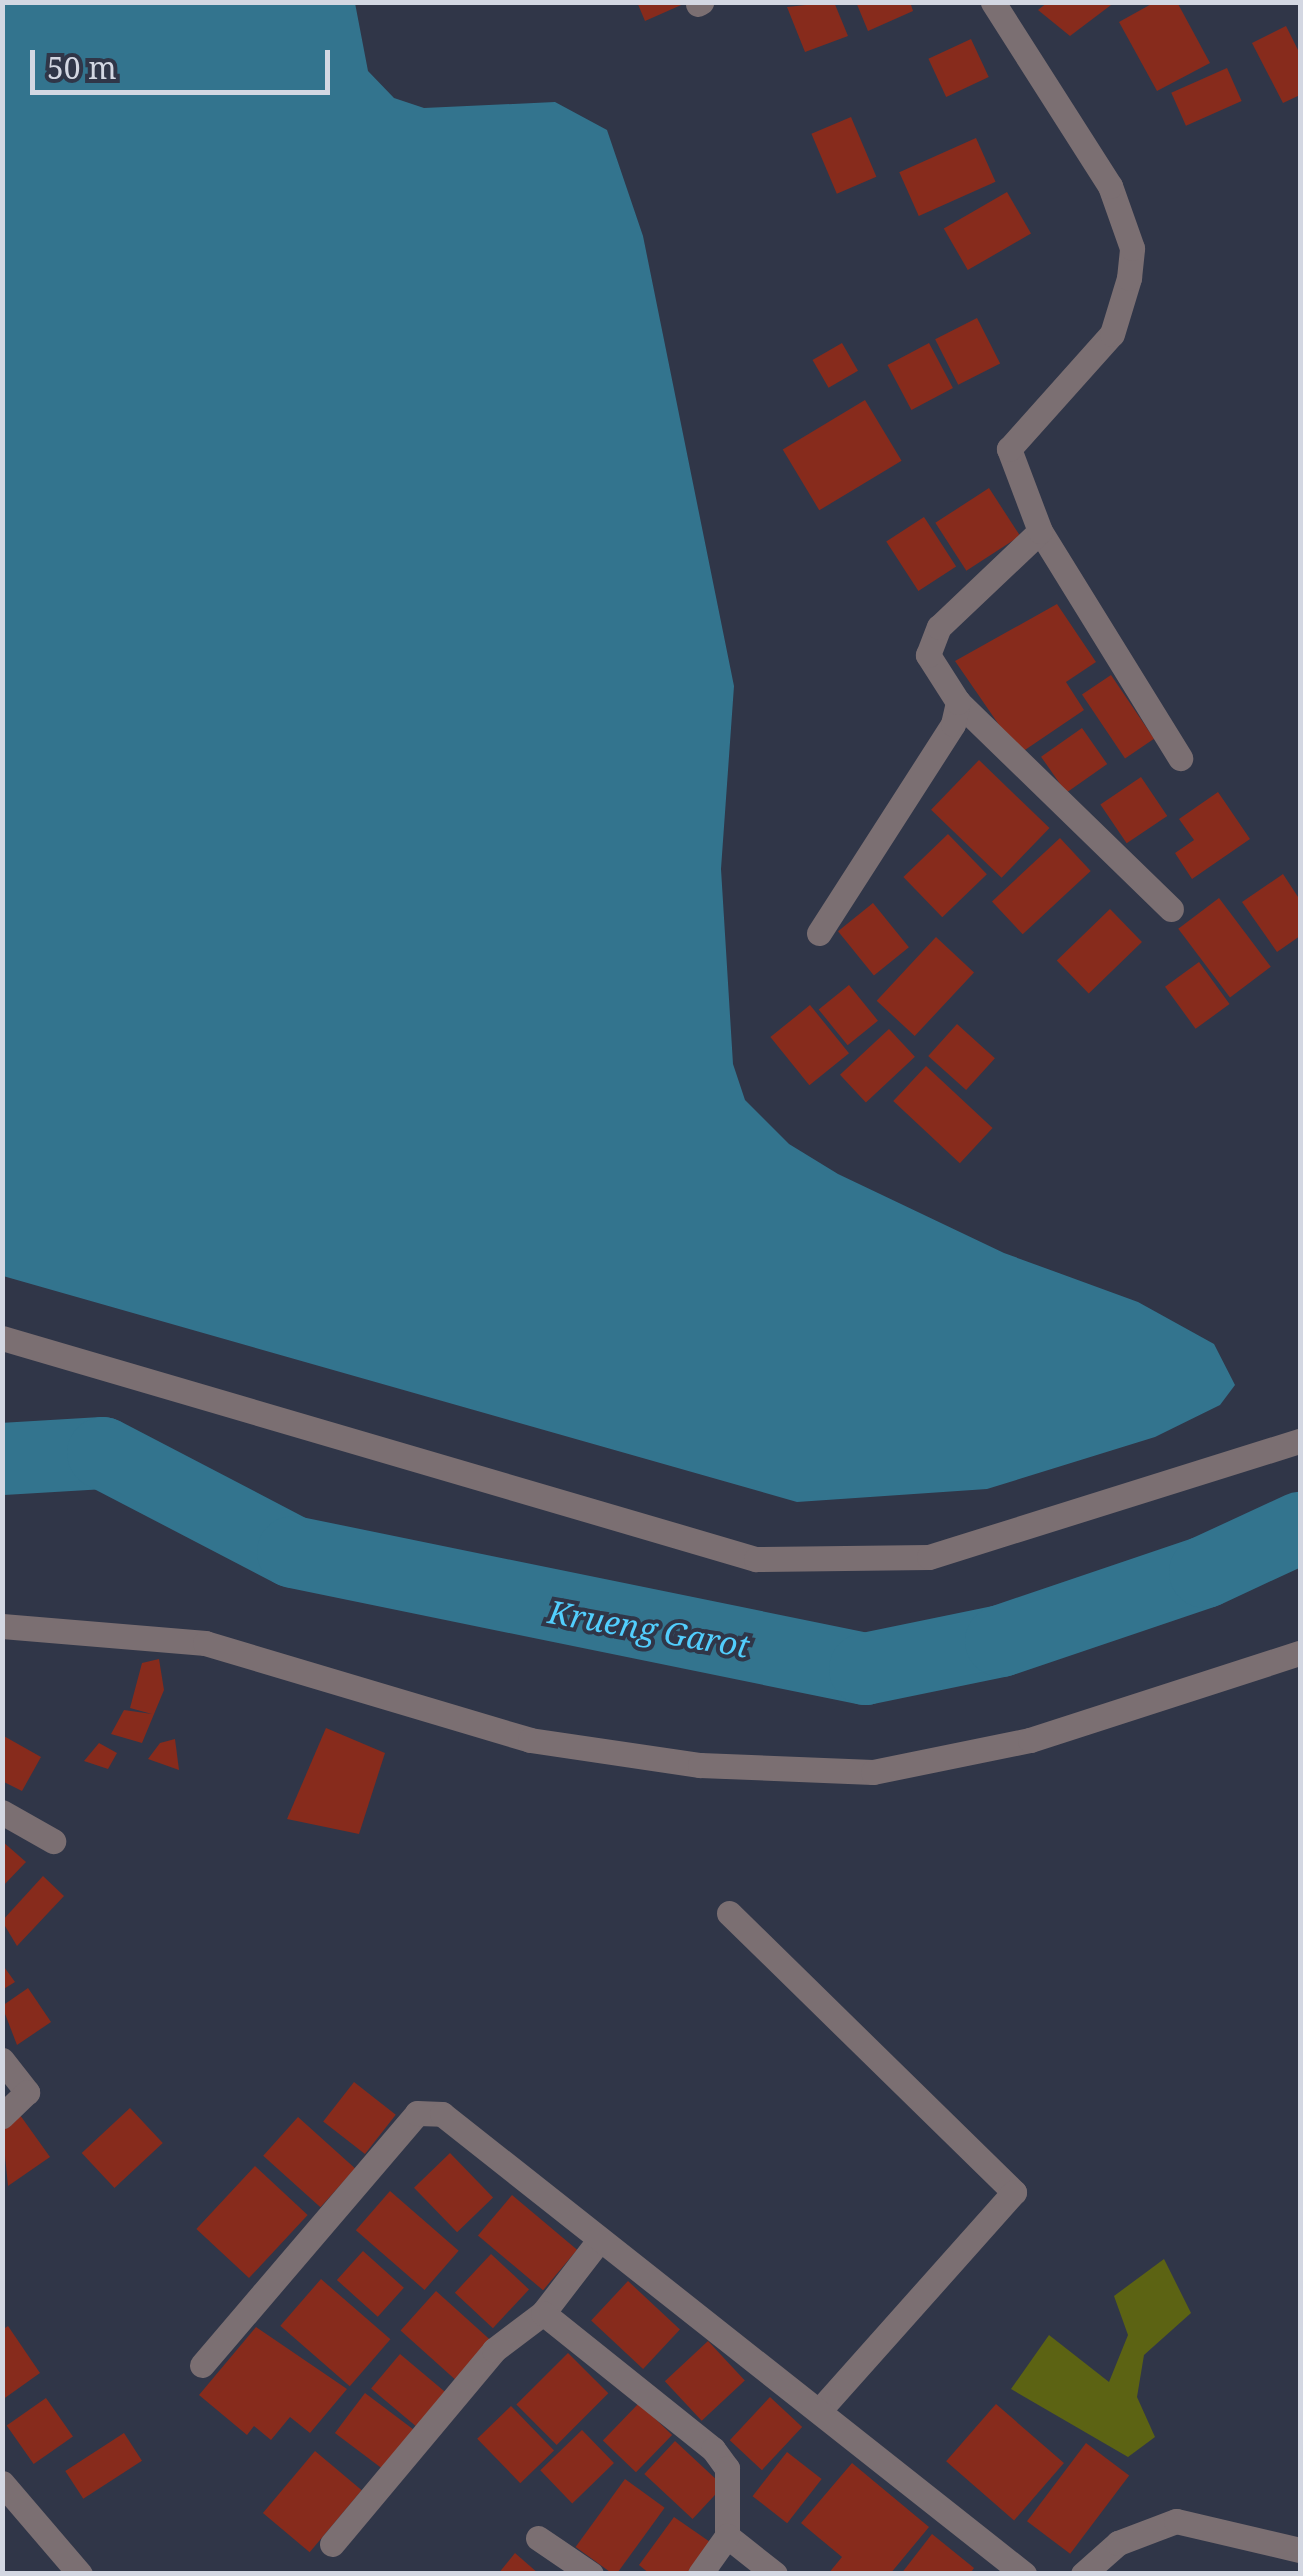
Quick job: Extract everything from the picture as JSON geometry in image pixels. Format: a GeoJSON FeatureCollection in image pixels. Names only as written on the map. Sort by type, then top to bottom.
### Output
{"type":"FeatureCollection","features":[{"type":"Feature","properties":{"kind":"street"},"geometry":{"type":"LineString","coordinates":[[993,2],[1110,186],[1132,248],[1112,334],[1010,449],[1040,530],[1180,758]]}},
{"type":"Feature","properties":{"kind":"street"},"geometry":{"type":"LineString","coordinates":[[1040,530],[939,627],[928,655],[958,702],[1171,909]]}},
{"type":"Feature","properties":{"kind":"street"},"geometry":{"type":"LineString","coordinates":[[819,933],[943,744],[958,702]]}},
{"type":"Feature","properties":{"kind":"street"},"geometry":{"type":"LineString","coordinates":[[2,1338],[774,1560],[928,1556],[1300,1441]]}},
{"type":"Feature","properties":{"kind":"street"},"geometry":{"type":"LineString","coordinates":[[2,1626],[205,1643],[530,1740],[700,1765],[873,1772],[1030,1740],[1300,1652]]}},
{"type":"Feature","properties":{"kind":"street"},"geometry":{"type":"LineString","coordinates":[[2,1812],[53,1841]]}},
{"type":"Feature","properties":{"kind":"street"},"geometry":{"type":"LineString","coordinates":[[729,1912],[1014,2192],[819,2412]]}},
{"type":"Feature","properties":{"kind":"street"},"geometry":{"type":"LineString","coordinates":[[2,2060],[27,2092],[2,2116]]}},
{"type":"Feature","properties":{"kind":"street"},"geometry":{"type":"LineString","coordinates":[[202,2364],[416,2113],[442,2114],[1024,2574]]}},
{"type":"Feature","properties":{"kind":"street"},"geometry":{"type":"LineString","coordinates":[[332,2544],[494,2350],[543,2313],[600,2239]]}},
{"type":"Feature","properties":{"kind":"street"},"geometry":{"type":"LineString","coordinates":[[543,2313],[565,2322],[713,2449],[726,2468],[727,2536],[700,2574]]}},
{"type":"Feature","properties":{"kind":"street"},"geometry":{"type":"LineString","coordinates":[[2,2483],[80,2574]]}},
{"type":"Feature","properties":{"kind":"street"},"geometry":{"type":"LineString","coordinates":[[1083,2574],[1118,2543],[1176,2520],[1300,2550]]}},
{"type":"Feature","properties":{"kind":"street"},"geometry":{"type":"LineString","coordinates":[[727,2536],[775,2574]]}},
{"type":"Feature","properties":{"kind":"street"},"geometry":{"type":"LineString","coordinates":[[538,2538],[591,2574]]}},
{"type":"Feature","properties":{"kind":"green space"},"geometry":{"type":"Polygon","coordinates":[[[1164,2259],[1191,2313],[1144,2355],[1137,2397],[1155,2437],[1128,2457],[1011,2389],[1049,2335],[1109,2382],[1128,2335],[1114,2296],[1164,2259]]]}},
{"type":"Feature","properties":{"kind":"water"},"geometry":{"type":"Polygon","coordinates":[[[2,3],[355,3],[368,71],[394,98],[424,108],[555,102],[607,130],[643,236],[734,686],[721,869],[733,1064],[745,1100],[789,1144],[838,1174],[1004,1253],[1138,1302],[1214,1344],[1235,1385],[1220,1405],[1155,1437],[987,1489],[797,1502],[3,1276],[2,3]]]}},
{"type":"Feature","properties":{"kind":"building"},"geometry":{"type":"Polygon","coordinates":[[[637,2],[688,2],[645,21],[637,2]]]}},
{"type":"Feature","properties":{"kind":"building"},"geometry":{"type":"Polygon","coordinates":[[[834,2],[848,36],[805,52],[787,7],[834,2]]]}},
{"type":"Feature","properties":{"kind":"building"},"geometry":{"type":"Polygon","coordinates":[[[856,2],[910,2],[913,11],[868,31],[856,2]]]}},
{"type":"Feature","properties":{"kind":"building"},"geometry":{"type":"Polygon","coordinates":[[[1048,2],[1115,2],[1070,36],[1038,10],[1048,2]]]}},
{"type":"Feature","properties":{"kind":"building"},"geometry":{"type":"Polygon","coordinates":[[[1155,2],[1177,2],[1210,63],[1157,91],[1119,22],[1155,2]]]}},
{"type":"Feature","properties":{"kind":"building"},"geometry":{"type":"Polygon","coordinates":[[[1286,26],[1300,54],[1300,95],[1283,103],[1252,43],[1286,26]]]}},
{"type":"Feature","properties":{"kind":"building"},"geometry":{"type":"Polygon","coordinates":[[[971,39],[989,77],[946,97],[928,59],[971,39]]]}},
{"type":"Feature","properties":{"kind":"building"},"geometry":{"type":"Polygon","coordinates":[[[1227,68],[1242,101],[1186,126],[1171,93],[1227,68]]]}},
{"type":"Feature","properties":{"kind":"building"},"geometry":{"type":"Polygon","coordinates":[[[851,117],[876,177],[837,194],[811,134],[851,117]]]}},
{"type":"Feature","properties":{"kind":"building"},"geometry":{"type":"Polygon","coordinates":[[[976,138],[996,182],[919,216],[899,172],[976,138]]]}},
{"type":"Feature","properties":{"kind":"building"},"geometry":{"type":"Polygon","coordinates":[[[1007,192],[1031,234],[968,270],[944,228],[1007,192]]]}},
{"type":"Feature","properties":{"kind":"building"},"geometry":{"type":"Polygon","coordinates":[[[977,318],[1000,363],[958,385],[935,339],[977,318]]]}},
{"type":"Feature","properties":{"kind":"building"},"geometry":{"type":"Polygon","coordinates":[[[842,343],[858,371],[829,388],[813,360],[842,343]]]}},
{"type":"Feature","properties":{"kind":"building"},"geometry":{"type":"Polygon","coordinates":[[[929,343],[953,388],[911,410],[888,365],[929,343]]]}},
{"type":"Feature","properties":{"kind":"building"},"geometry":{"type":"Polygon","coordinates":[[[865,400],[902,461],[819,510],[783,449],[865,400]]]}},
{"type":"Feature","properties":{"kind":"building"},"geometry":{"type":"Polygon","coordinates":[[[989,488],[1020,536],[966,571],[935,523],[989,488]]]}},
{"type":"Feature","properties":{"kind":"building"},"geometry":{"type":"Polygon","coordinates":[[[924,517],[956,566],[918,591],[886,542],[924,517]]]}},
{"type":"Feature","properties":{"kind":"building"},"geometry":{"type":"Polygon","coordinates":[[[1057,604],[1096,662],[1066,682],[1084,710],[1019,754],[955,661],[1057,604]]]}},
{"type":"Feature","properties":{"kind":"building"},"geometry":{"type":"Polygon","coordinates":[[[1111,675],[1154,739],[1125,758],[1082,695],[1111,675]]]}},
{"type":"Feature","properties":{"kind":"building"},"geometry":{"type":"Polygon","coordinates":[[[1082,728],[1107,764],[1066,793],[1041,757],[1082,728]]]}},
{"type":"Feature","properties":{"kind":"building"},"geometry":{"type":"Polygon","coordinates":[[[979,760],[1049,828],[1002,878],[931,810],[979,760]]]}},
{"type":"Feature","properties":{"kind":"building"},"geometry":{"type":"Polygon","coordinates":[[[1141,777],[1167,816],[1127,843],[1100,804],[1141,777]]]}},
{"type":"Feature","properties":{"kind":"building"},"geometry":{"type":"Polygon","coordinates":[[[1218,792],[1250,839],[1192,879],[1175,853],[1194,840],[1179,819],[1218,792]]]}},
{"type":"Feature","properties":{"kind":"building"},"geometry":{"type":"Polygon","coordinates":[[[948,834],[987,874],[942,917],[903,877],[948,834]]]}},
{"type":"Feature","properties":{"kind":"building"},"geometry":{"type":"Polygon","coordinates":[[[1060,838],[1091,871],[1023,934],[992,901],[1060,838]]]}},
{"type":"Feature","properties":{"kind":"building"},"geometry":{"type":"Polygon","coordinates":[[[1283,874],[1300,900],[1300,936],[1277,952],[1242,902],[1283,874]]]}},
{"type":"Feature","properties":{"kind":"building"},"geometry":{"type":"Polygon","coordinates":[[[1219,898],[1271,967],[1230,997],[1178,929],[1219,898]]]}},
{"type":"Feature","properties":{"kind":"building"},"geometry":{"type":"Polygon","coordinates":[[[873,903],[909,947],[874,976],[838,931],[873,903]]]}},
{"type":"Feature","properties":{"kind":"building"},"geometry":{"type":"Polygon","coordinates":[[[1110,909],[1142,942],[1089,993],[1057,960],[1110,909]]]}},
{"type":"Feature","properties":{"kind":"building"},"geometry":{"type":"Polygon","coordinates":[[[936,937],[974,972],[915,1036],[877,1001],[936,937]]]}},
{"type":"Feature","properties":{"kind":"building"},"geometry":{"type":"Polygon","coordinates":[[[1199,962],[1230,1004],[1196,1029],[1165,987],[1199,962]]]}},
{"type":"Feature","properties":{"kind":"building"},"geometry":{"type":"Polygon","coordinates":[[[849,985],[878,1021],[848,1045],[819,1010],[849,985]]]}},
{"type":"Feature","properties":{"kind":"building"},"geometry":{"type":"Polygon","coordinates":[[[810,1005],[849,1053],[809,1085],[770,1037],[810,1005]]]}},
{"type":"Feature","properties":{"kind":"building"},"geometry":{"type":"Polygon","coordinates":[[[957,1024],[995,1058],[966,1090],[928,1056],[957,1024]]]}},
{"type":"Feature","properties":{"kind":"building"},"geometry":{"type":"Polygon","coordinates":[[[889,1029],[915,1057],[866,1102],[840,1075],[889,1029]]]}},
{"type":"Feature","properties":{"kind":"building"},"geometry":{"type":"Polygon","coordinates":[[[926,1066],[993,1128],[960,1163],[893,1101],[926,1066]]]}},
{"type":"Feature","properties":{"kind":"building"},"geometry":{"type":"Polygon","coordinates":[[[159,1659],[164,1690],[142,1743],[111,1734],[124,1710],[152,1714],[130,1708],[142,1663],[159,1659]]]}},
{"type":"Feature","properties":{"kind":"building"},"geometry":{"type":"Polygon","coordinates":[[[326,1728],[385,1753],[359,1834],[287,1819],[326,1728]]]}},
{"type":"Feature","properties":{"kind":"building"},"geometry":{"type":"Polygon","coordinates":[[[2,1735],[41,1757],[22,1791],[2,1781],[2,1735]]]}},
{"type":"Feature","properties":{"kind":"building"},"geometry":{"type":"Polygon","coordinates":[[[175,1739],[179,1770],[148,1759],[160,1743],[175,1739]]]}},
{"type":"Feature","properties":{"kind":"building"},"geometry":{"type":"Polygon","coordinates":[[[99,1743],[117,1753],[108,1769],[84,1761],[99,1743]]]}},
{"type":"Feature","properties":{"kind":"building"},"geometry":{"type":"Polygon","coordinates":[[[2,1841],[26,1862],[2,1887],[2,1841]]]}},
{"type":"Feature","properties":{"kind":"building"},"geometry":{"type":"Polygon","coordinates":[[[43,1876],[64,1896],[17,1946],[2,1921],[43,1876]]]}},
{"type":"Feature","properties":{"kind":"building"},"geometry":{"type":"Polygon","coordinates":[[[2,1964],[15,1982],[2,1990],[2,1964]]]}},
{"type":"Feature","properties":{"kind":"building"},"geometry":{"type":"Polygon","coordinates":[[[28,1988],[51,2022],[17,2045],[2,2006],[28,1988]]]}},
{"type":"Feature","properties":{"kind":"building"},"geometry":{"type":"Polygon","coordinates":[[[354,2082],[396,2115],[365,2154],[323,2121],[354,2082]]]}},
{"type":"Feature","properties":{"kind":"building"},"geometry":{"type":"Polygon","coordinates":[[[130,2108],[163,2143],[114,2188],[82,2153],[130,2108]]]}},
{"type":"Feature","properties":{"kind":"building"},"geometry":{"type":"Polygon","coordinates":[[[20,2115],[50,2157],[8,2186],[2,2126],[20,2115]]]}},
{"type":"Feature","properties":{"kind":"building"},"geometry":{"type":"Polygon","coordinates":[[[298,2117],[355,2169],[320,2207],[263,2156],[298,2117]]]}},
{"type":"Feature","properties":{"kind":"building"},"geometry":{"type":"Polygon","coordinates":[[[450,2153],[493,2198],[457,2232],[414,2188],[450,2153]]]}},
{"type":"Feature","properties":{"kind":"building"},"geometry":{"type":"Polygon","coordinates":[[[255,2166],[308,2215],[249,2278],[196,2229],[255,2166]]]}},
{"type":"Feature","properties":{"kind":"building"},"geometry":{"type":"Polygon","coordinates":[[[390,2191],[459,2251],[425,2290],[356,2230],[390,2191]]]}},
{"type":"Feature","properties":{"kind":"building"},"geometry":{"type":"Polygon","coordinates":[[[512,2195],[577,2250],[543,2290],[478,2236],[512,2195]]]}},
{"type":"Feature","properties":{"kind":"building"},"geometry":{"type":"Polygon","coordinates":[[[363,2251],[404,2288],[378,2317],[337,2280],[363,2251]]]}},
{"type":"Feature","properties":{"kind":"building"},"geometry":{"type":"Polygon","coordinates":[[[491,2254],[529,2289],[493,2328],[455,2293],[491,2254]]]}},
{"type":"Feature","properties":{"kind":"building"},"geometry":{"type":"Polygon","coordinates":[[[321,2279],[390,2339],[350,2386],[280,2326],[321,2279]]]}},
{"type":"Feature","properties":{"kind":"building"},"geometry":{"type":"Polygon","coordinates":[[[628,2281],[680,2329],[643,2369],[591,2320],[628,2281]]]}},
{"type":"Feature","properties":{"kind":"building"},"geometry":{"type":"Polygon","coordinates":[[[436,2291],[494,2343],[459,2383],[401,2330],[436,2291]]]}},
{"type":"Feature","properties":{"kind":"building"},"geometry":{"type":"Polygon","coordinates":[[[8,2326],[40,2373],[2,2400],[2,2330],[8,2326]]]}},
{"type":"Feature","properties":{"kind":"building"},"geometry":{"type":"Polygon","coordinates":[[[256,2327],[347,2389],[310,2433],[290,2417],[271,2440],[254,2426],[247,2435],[199,2395],[256,2327]]]}},
{"type":"Feature","properties":{"kind":"building"},"geometry":{"type":"Polygon","coordinates":[[[708,2341],[745,2380],[702,2421],[665,2381],[708,2341]]]}},
{"type":"Feature","properties":{"kind":"building"},"geometry":{"type":"Polygon","coordinates":[[[568,2353],[608,2393],[557,2445],[516,2405],[568,2353]]]}},
{"type":"Feature","properties":{"kind":"building"},"geometry":{"type":"Polygon","coordinates":[[[400,2354],[445,2392],[416,2426],[371,2388],[400,2354]]]}},
{"type":"Feature","properties":{"kind":"building"},"geometry":{"type":"Polygon","coordinates":[[[365,2393],[416,2432],[386,2471],[335,2433],[365,2393]]]}},
{"type":"Feature","properties":{"kind":"building"},"geometry":{"type":"Polygon","coordinates":[[[770,2397],[802,2427],[762,2470],[730,2440],[770,2397]]]}},
{"type":"Feature","properties":{"kind":"building"},"geometry":{"type":"Polygon","coordinates":[[[46,2398],[73,2437],[34,2464],[7,2426],[46,2398]]]}},
{"type":"Feature","properties":{"kind":"building"},"geometry":{"type":"Polygon","coordinates":[[[639,2403],[672,2435],[636,2472],[603,2440],[639,2403]]]}},
{"type":"Feature","properties":{"kind":"building"},"geometry":{"type":"Polygon","coordinates":[[[996,2404],[1064,2463],[1014,2520],[946,2461],[996,2404]]]}},
{"type":"Feature","properties":{"kind":"building"},"geometry":{"type":"Polygon","coordinates":[[[511,2406],[554,2451],[520,2483],[477,2439],[511,2406]]]}},
{"type":"Feature","properties":{"kind":"building"},"geometry":{"type":"Polygon","coordinates":[[[582,2430],[614,2463],[572,2503],[540,2470],[582,2430]]]}},
{"type":"Feature","properties":{"kind":"building"},"geometry":{"type":"Polygon","coordinates":[[[124,2433],[142,2461],[83,2499],[65,2471],[124,2433]]]}},
{"type":"Feature","properties":{"kind":"building"},"geometry":{"type":"Polygon","coordinates":[[[675,2441],[723,2486],[693,2519],[644,2474],[675,2441]]]}},
{"type":"Feature","properties":{"kind":"building"},"geometry":{"type":"Polygon","coordinates":[[[1086,2443],[1129,2475],[1070,2554],[1027,2521],[1086,2443]]]}},
{"type":"Feature","properties":{"kind":"building"},"geometry":{"type":"Polygon","coordinates":[[[315,2451],[362,2490],[310,2552],[263,2513],[315,2451]]]}},
{"type":"Feature","properties":{"kind":"building"},"geometry":{"type":"Polygon","coordinates":[[[787,2452],[822,2479],[787,2523],[753,2496],[787,2452]]]}},
{"type":"Feature","properties":{"kind":"building"},"geometry":{"type":"Polygon","coordinates":[[[852,2463],[929,2527],[890,2574],[828,2574],[842,2557],[801,2523],[852,2463]]]}},
{"type":"Feature","properties":{"kind":"building"},"geometry":{"type":"Polygon","coordinates":[[[625,2479],[665,2508],[617,2574],[576,2547],[625,2479]]]}},
{"type":"Feature","properties":{"kind":"building"},"geometry":{"type":"Polygon","coordinates":[[[674,2517],[713,2544],[691,2574],[650,2574],[639,2565],[674,2517]]]}},
{"type":"Feature","properties":{"kind":"building"},"geometry":{"type":"Polygon","coordinates":[[[932,2534],[974,2568],[970,2574],[901,2574],[932,2534]]]}},
{"type":"Feature","properties":{"kind":"building"},"geometry":{"type":"Polygon","coordinates":[[[515,2553],[539,2574],[498,2574],[515,2553]]]}},
{"type":"Feature","properties":{"kind":"waterway","name":"Krueng Garot"},"geometry":{"type":"LineString","coordinates":[[2,1459],[103,1453],[293,1552],[865,1669],[1001,1641],[1205,1572],[1300,1528]]}}]}
